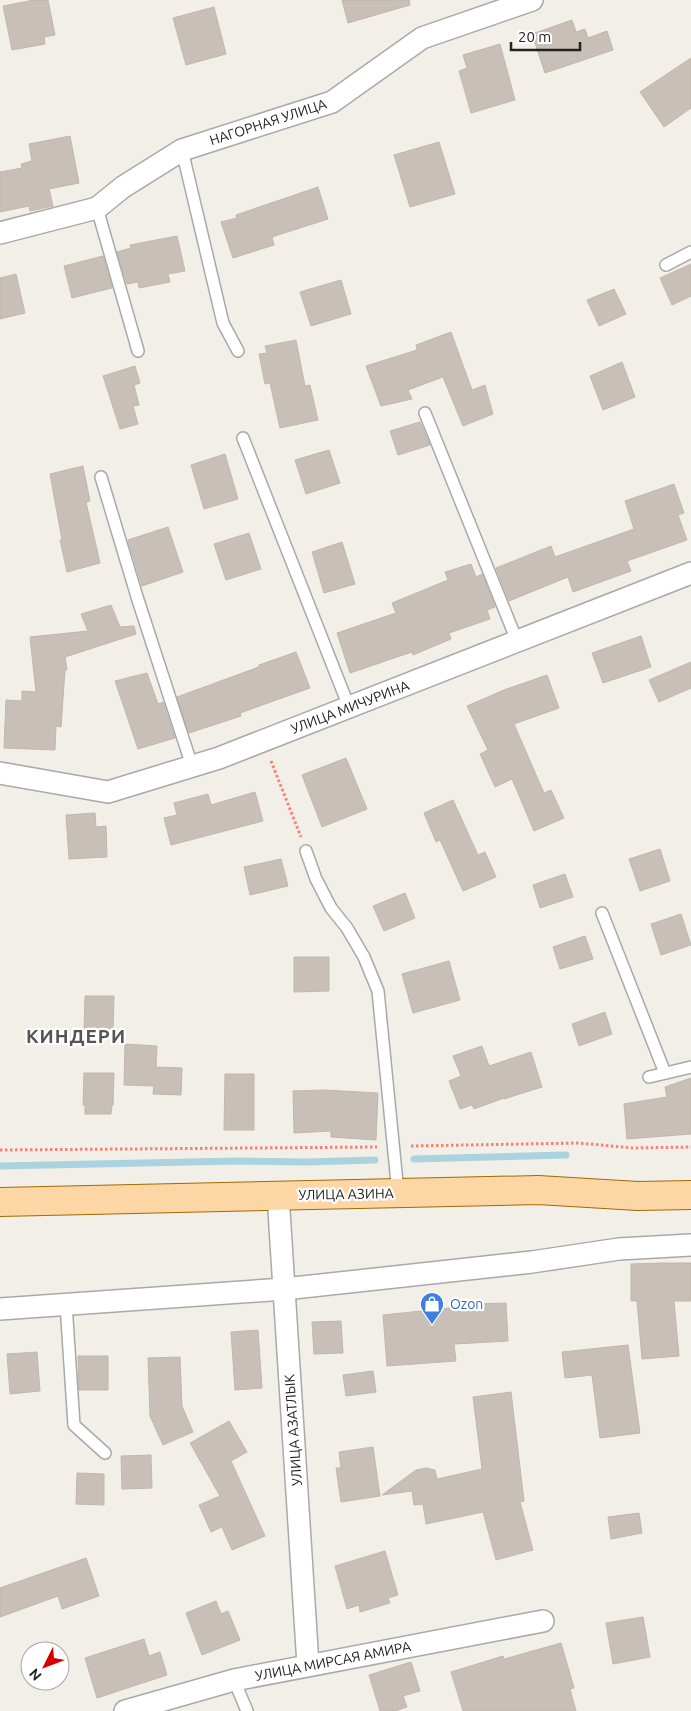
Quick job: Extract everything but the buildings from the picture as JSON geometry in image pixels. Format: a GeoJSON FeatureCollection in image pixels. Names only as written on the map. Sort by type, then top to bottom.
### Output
{"type":"FeatureCollection","features":[{"type":"Feature","properties":{"kind":"main road","name":"УЛИЦА АЗИНА"},"geometry":{"type":"LineString","coordinates":[[0,1202],[538,1190],[638,1196],[691,1195]]}},
{"type":"Feature","properties":{"kind":"street","name":"НАГОРНАЯ УЛИЦА"},"geometry":{"type":"LineString","coordinates":[[0,233],[97,208],[123,187],[182,150],[332,102],[422,38],[532,0]]}},
{"type":"Feature","properties":{"kind":"street","name":"УЛИЦА МИЧУРИНА"},"geometry":{"type":"LineString","coordinates":[[0,773],[108,792],[219,758],[691,573]]}},
{"type":"Feature","properties":{"kind":"street","name":"УЛИЦА АЗАТЛЫК"},"geometry":{"type":"LineString","coordinates":[[278,1195],[308,1665]]}},
{"type":"Feature","properties":{"kind":"street"},"geometry":{"type":"LineString","coordinates":[[0,1309],[284,1289],[532,1262],[618,1249],[691,1245]]}},
{"type":"Feature","properties":{"kind":"street","name":"УЛИЦА МИРСАЯ АМИРА"},"geometry":{"type":"LineString","coordinates":[[125,1711],[234,1680],[543,1621]]}},
{"type":"Feature","properties":{"kind":"lane"},"geometry":{"type":"LineString","coordinates":[[182,150],[223,323],[238,351]]}},
{"type":"Feature","properties":{"kind":"lane"},"geometry":{"type":"LineString","coordinates":[[97,208],[138,351]]}},
{"type":"Feature","properties":{"kind":"lane"},"geometry":{"type":"LineString","coordinates":[[666,265],[691,252]]}},
{"type":"Feature","properties":{"kind":"lane"},"geometry":{"type":"LineString","coordinates":[[425,413],[518,641]]}},
{"type":"Feature","properties":{"kind":"lane"},"geometry":{"type":"LineString","coordinates":[[243,438],[349,707]]}},
{"type":"Feature","properties":{"kind":"lane"},"geometry":{"type":"LineString","coordinates":[[101,477],[138,600],[192,766]]}},
{"type":"Feature","properties":{"kind":"lane"},"geometry":{"type":"LineString","coordinates":[[306,851],[316,879],[331,908],[347,928],[364,957],[378,992],[398,1193]]}},
{"type":"Feature","properties":{"kind":"lane"},"geometry":{"type":"LineString","coordinates":[[602,913],[665,1073]]}},
{"type":"Feature","properties":{"kind":"lane"},"geometry":{"type":"LineString","coordinates":[[649,1077],[691,1067]]}},
{"type":"Feature","properties":{"kind":"lane"},"geometry":{"type":"LineString","coordinates":[[66,1304],[74,1425],[105,1452]]}},
{"type":"Feature","properties":{"kind":"lane"},"geometry":{"type":"LineString","coordinates":[[234,1680],[247,1711]]}},
{"type":"Feature","properties":{"kind":"path"},"geometry":{"type":"LineString","coordinates":[[263,741],[306,851]]}},
{"type":"Feature","properties":{"kind":"path"},"geometry":{"type":"LineString","coordinates":[[0,1150],[579,1143],[632,1148],[691,1147]]}},
{"type":"Feature","properties":{"kind":"waterway"},"geometry":{"type":"LineString","coordinates":[[414,1159],[566,1155]]}},
{"type":"Feature","properties":{"kind":"waterway"},"geometry":{"type":"LineString","coordinates":[[0,1166],[375,1160]]}},
{"type":"Feature","properties":{"kind":"place","name":"Ozon"},"geometry":{"type":"Point","coordinates":[432,1325]}},
{"type":"Feature","properties":{"kind":"district","name":"КИНДЕРИ"},"geometry":{"type":"Point","coordinates":[76,1036]}}]}
